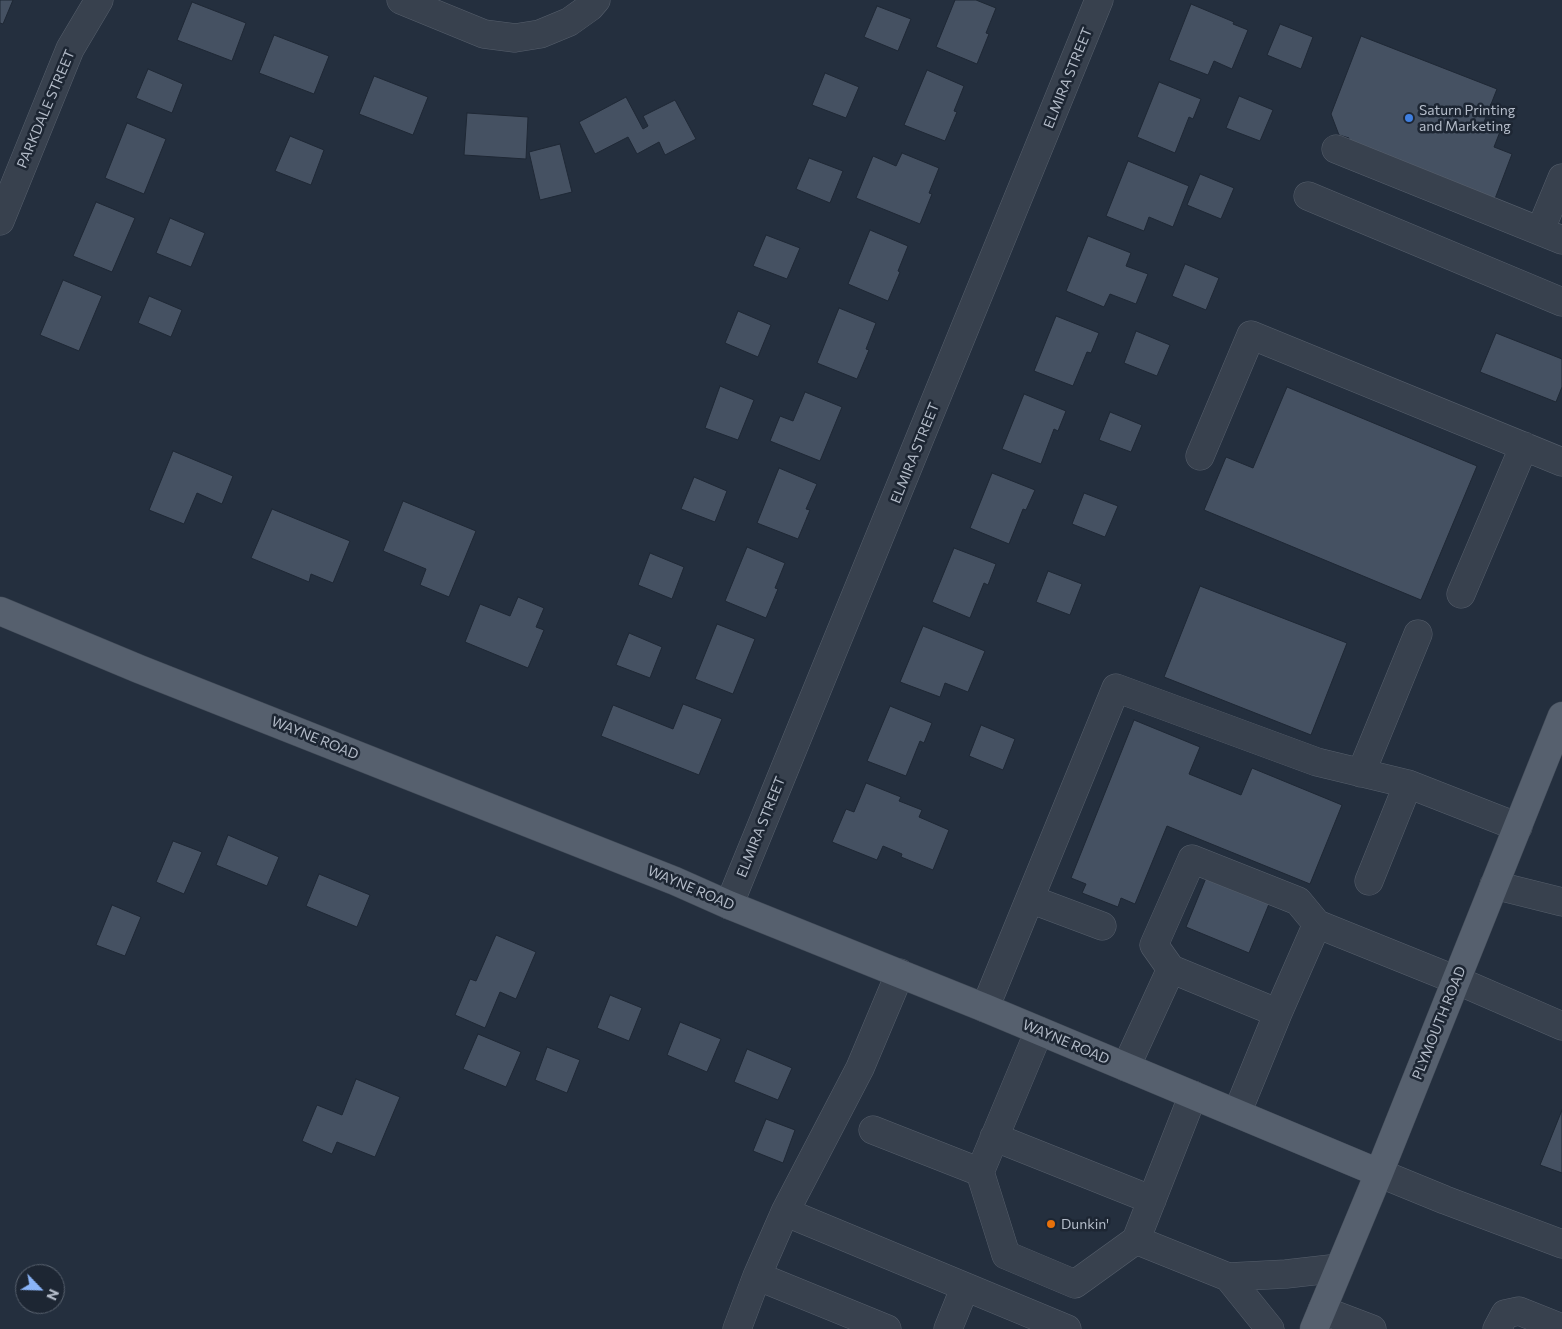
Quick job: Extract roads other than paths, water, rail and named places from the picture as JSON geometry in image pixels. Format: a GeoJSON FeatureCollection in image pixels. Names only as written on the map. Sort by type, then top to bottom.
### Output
{"type":"FeatureCollection","features":[{"type":"Feature","properties":{"kind":"main road","name":"WAYNE ROAD"},"geometry":{"type":"LineString","coordinates":[[0,611],[139,669],[675,881],[1379,1173]]}},
{"type":"Feature","properties":{"kind":"main road","name":"PLYMOUTH ROAD"},"geometry":{"type":"LineString","coordinates":[[1318,1319],[1379,1173],[1562,716]]}},
{"type":"Feature","properties":{"kind":"street","name":"PARKDALE STREET"},"geometry":{"type":"LineString","coordinates":[[0,221],[70,49],[99,0]]}},
{"type":"Feature","properties":{"kind":"street"},"geometry":{"type":"LineString","coordinates":[[401,0],[484,34],[515,38],[540,34],[570,22],[596,0]]}},
{"type":"Feature","properties":{"kind":"street","name":"ELMIRA STREET"},"geometry":{"type":"LineString","coordinates":[[730,905],[1100,0]]}},
{"type":"Feature","properties":{"kind":"street"},"geometry":{"type":"LineString","coordinates":[[1336,149],[1551,236],[1562,178]]}},
{"type":"Feature","properties":{"kind":"street"},"geometry":{"type":"LineString","coordinates":[[1308,196],[1562,302]]}},
{"type":"Feature","properties":{"kind":"street"},"geometry":{"type":"LineString","coordinates":[[1200,456],[1251,335],[1562,462]]}},
{"type":"Feature","properties":{"kind":"street"},"geometry":{"type":"LineString","coordinates":[[1461,594],[1524,446]]}},
{"type":"Feature","properties":{"kind":"street"},"geometry":{"type":"LineString","coordinates":[[1361,772],[1418,634]]}},
{"type":"Feature","properties":{"kind":"street"},"geometry":{"type":"LineString","coordinates":[[985,1008],[1116,688],[1317,762],[1408,784],[1518,827]]}},
{"type":"Feature","properties":{"kind":"street"},"geometry":{"type":"LineString","coordinates":[[1369,881],[1408,784]]}},
{"type":"Feature","properties":{"kind":"street"},"geometry":{"type":"LineString","coordinates":[[1278,1013],[1171,969],[1154,945],[1192,859],[1298,901],[1317,924],[1456,980],[1562,1026]]}},
{"type":"Feature","properties":{"kind":"street"},"geometry":{"type":"LineString","coordinates":[[1494,885],[1562,902]]}},
{"type":"Feature","properties":{"kind":"street"},"geometry":{"type":"LineString","coordinates":[[1030,899],[1102,926]]}},
{"type":"Feature","properties":{"kind":"street"},"geometry":{"type":"LineString","coordinates":[[1237,1113],[1317,924]]}},
{"type":"Feature","properties":{"kind":"street"},"geometry":{"type":"LineString","coordinates":[[1126,1067],[1171,969]]}},
{"type":"Feature","properties":{"kind":"street"},"geometry":{"type":"LineString","coordinates":[[737,1329],[757,1276],[785,1212],[860,1068],[900,973]]}},
{"type":"Feature","properties":{"kind":"street"},"geometry":{"type":"LineString","coordinates":[[1040,1031],[980,1172],[1006,1255],[1075,1284],[1136,1240],[1193,1095]]}},
{"type":"Feature","properties":{"kind":"street"},"geometry":{"type":"LineString","coordinates":[[873,1130],[980,1172]]}},
{"type":"Feature","properties":{"kind":"street"},"geometry":{"type":"LineString","coordinates":[[994,1137],[1152,1200]]}},
{"type":"Feature","properties":{"kind":"street"},"geometry":{"type":"LineString","coordinates":[[1379,1173],[1444,1200],[1562,1244]]}},
{"type":"Feature","properties":{"kind":"street"},"geometry":{"type":"LineString","coordinates":[[785,1212],[1067,1329]]}},
{"type":"Feature","properties":{"kind":"street"},"geometry":{"type":"LineString","coordinates":[[1136,1240],[1228,1277],[1286,1274],[1339,1268]]}},
{"type":"Feature","properties":{"kind":"street"},"geometry":{"type":"LineString","coordinates":[[757,1276],[886,1329]]}},
{"type":"Feature","properties":{"kind":"street"},"geometry":{"type":"LineString","coordinates":[[1228,1277],[1270,1329]]}},
{"type":"Feature","properties":{"kind":"street"},"geometry":{"type":"LineString","coordinates":[[948,1329],[966,1287]]}},
{"type":"Feature","properties":{"kind":"street"},"geometry":{"type":"LineString","coordinates":[[1497,1329],[1506,1314],[1519,1311],[1561,1328]]}},
{"type":"Feature","properties":{"kind":"street"},"geometry":{"type":"LineString","coordinates":[[1318,1319],[1372,1329]]}},
{"type":"Feature","properties":{"kind":"place","name":"Saturn Printing and Marketing"},"geometry":{"type":"Point","coordinates":[1409,118]}},
{"type":"Feature","properties":{"kind":"place","name":"Dunkin'"},"geometry":{"type":"Point","coordinates":[1051,1224]}}]}
